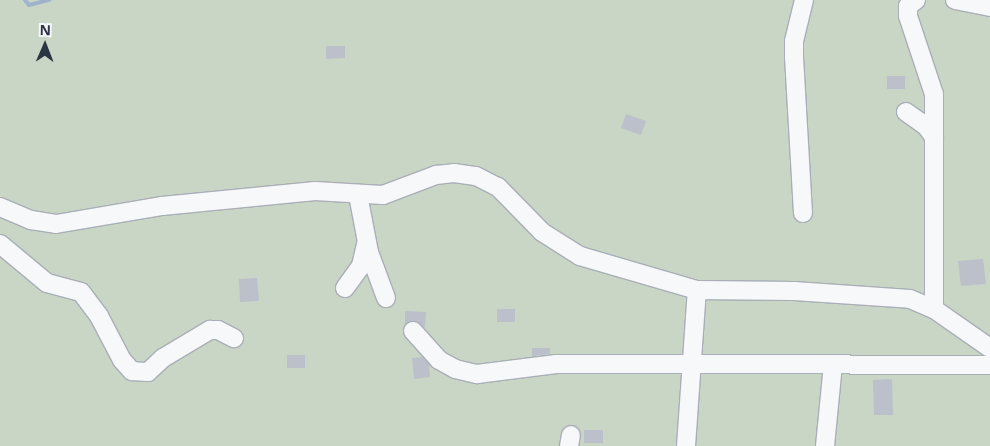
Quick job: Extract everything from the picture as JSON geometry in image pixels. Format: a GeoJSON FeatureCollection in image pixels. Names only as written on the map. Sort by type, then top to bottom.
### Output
{"type":"FeatureCollection","features":[{"type":"Feature","properties":{"kind":"street"},"geometry":{"type":"LineString","coordinates":[[803,213],[794,57],[804,0]]}},
{"type":"Feature","properties":{"kind":"street"},"geometry":{"type":"LineString","coordinates":[[916,0],[908,6],[908,16],[934,94],[934,308]]}},
{"type":"Feature","properties":{"kind":"street"},"geometry":{"type":"LineString","coordinates":[[956,0],[990,7]]}},
{"type":"Feature","properties":{"kind":"street"},"geometry":{"type":"LineString","coordinates":[[906,112],[926,126],[934,138]]}},
{"type":"Feature","properties":{"kind":"street"},"geometry":{"type":"LineString","coordinates":[[0,207],[31,220],[56,224],[162,206],[281,194],[332,190],[358,195],[383,196],[436,175],[454,173],[476,176],[498,187],[542,232],[574,252],[697,290],[877,296],[910,299],[934,308],[990,348]]}},
{"type":"Feature","properties":{"kind":"street"},"geometry":{"type":"LineString","coordinates":[[358,195],[376,276],[386,298]]}},
{"type":"Feature","properties":{"kind":"street"},"geometry":{"type":"LineString","coordinates":[[346,288],[361,266],[368,239]]}},
{"type":"Feature","properties":{"kind":"street"},"geometry":{"type":"LineString","coordinates":[[0,244],[47,283],[81,292],[98,316],[122,360],[132,371],[148,372],[163,358],[210,330],[218,330],[234,338]]}},
{"type":"Feature","properties":{"kind":"street"},"geometry":{"type":"LineString","coordinates":[[686,446],[697,290]]}},
{"type":"Feature","properties":{"kind":"street"},"geometry":{"type":"LineString","coordinates":[[413,331],[439,360],[455,369],[477,374],[556,364],[990,365]]}},
{"type":"Feature","properties":{"kind":"street"},"geometry":{"type":"LineString","coordinates":[[825,446],[833,364]]}},
{"type":"Feature","properties":{"kind":"green space"},"geometry":{"type":"Polygon","coordinates":[[[0,0],[990,0],[990,446],[0,446],[0,0]]]}},
{"type":"Feature","properties":{"kind":"building"},"geometry":{"type":"Polygon","coordinates":[[[326,46],[345,46],[345,58],[326,59],[326,46]]]}},
{"type":"Feature","properties":{"kind":"building"},"geometry":{"type":"Polygon","coordinates":[[[887,76],[905,76],[905,89],[887,89],[887,76]]]}},
{"type":"Feature","properties":{"kind":"building"},"geometry":{"type":"Polygon","coordinates":[[[626,114],[646,121],[641,135],[621,128],[626,114]]]}},
{"type":"Feature","properties":{"kind":"building"},"geometry":{"type":"Polygon","coordinates":[[[983,259],[986,284],[961,286],[958,261],[983,259]]]}},
{"type":"Feature","properties":{"kind":"building"},"geometry":{"type":"Polygon","coordinates":[[[257,278],[259,301],[240,302],[239,279],[257,278]]]}},
{"type":"Feature","properties":{"kind":"building"},"geometry":{"type":"Polygon","coordinates":[[[497,309],[515,309],[515,322],[497,322],[497,309]]]}},
{"type":"Feature","properties":{"kind":"building"},"geometry":{"type":"Polygon","coordinates":[[[405,311],[426,312],[425,328],[416,321],[405,325],[405,311]]]}},
{"type":"Feature","properties":{"kind":"building"},"geometry":{"type":"Polygon","coordinates":[[[532,348],[550,348],[550,354],[532,356],[532,348]]]}},
{"type":"Feature","properties":{"kind":"building"},"geometry":{"type":"Polygon","coordinates":[[[287,355],[305,355],[305,368],[287,368],[287,355]]]}},
{"type":"Feature","properties":{"kind":"building"},"geometry":{"type":"Polygon","coordinates":[[[422,357],[429,364],[430,377],[414,379],[412,358],[422,357]]]}},
{"type":"Feature","properties":{"kind":"building"},"geometry":{"type":"Polygon","coordinates":[[[892,379],[893,415],[874,415],[873,380],[892,379]]]}},
{"type":"Feature","properties":{"kind":"building"},"geometry":{"type":"Polygon","coordinates":[[[584,430],[603,430],[603,443],[584,443],[584,430]]]}},
{"type":"Feature","properties":{"kind":"waterway"},"geometry":{"type":"LineString","coordinates":[[25,0],[29,5],[49,0]]}}]}
